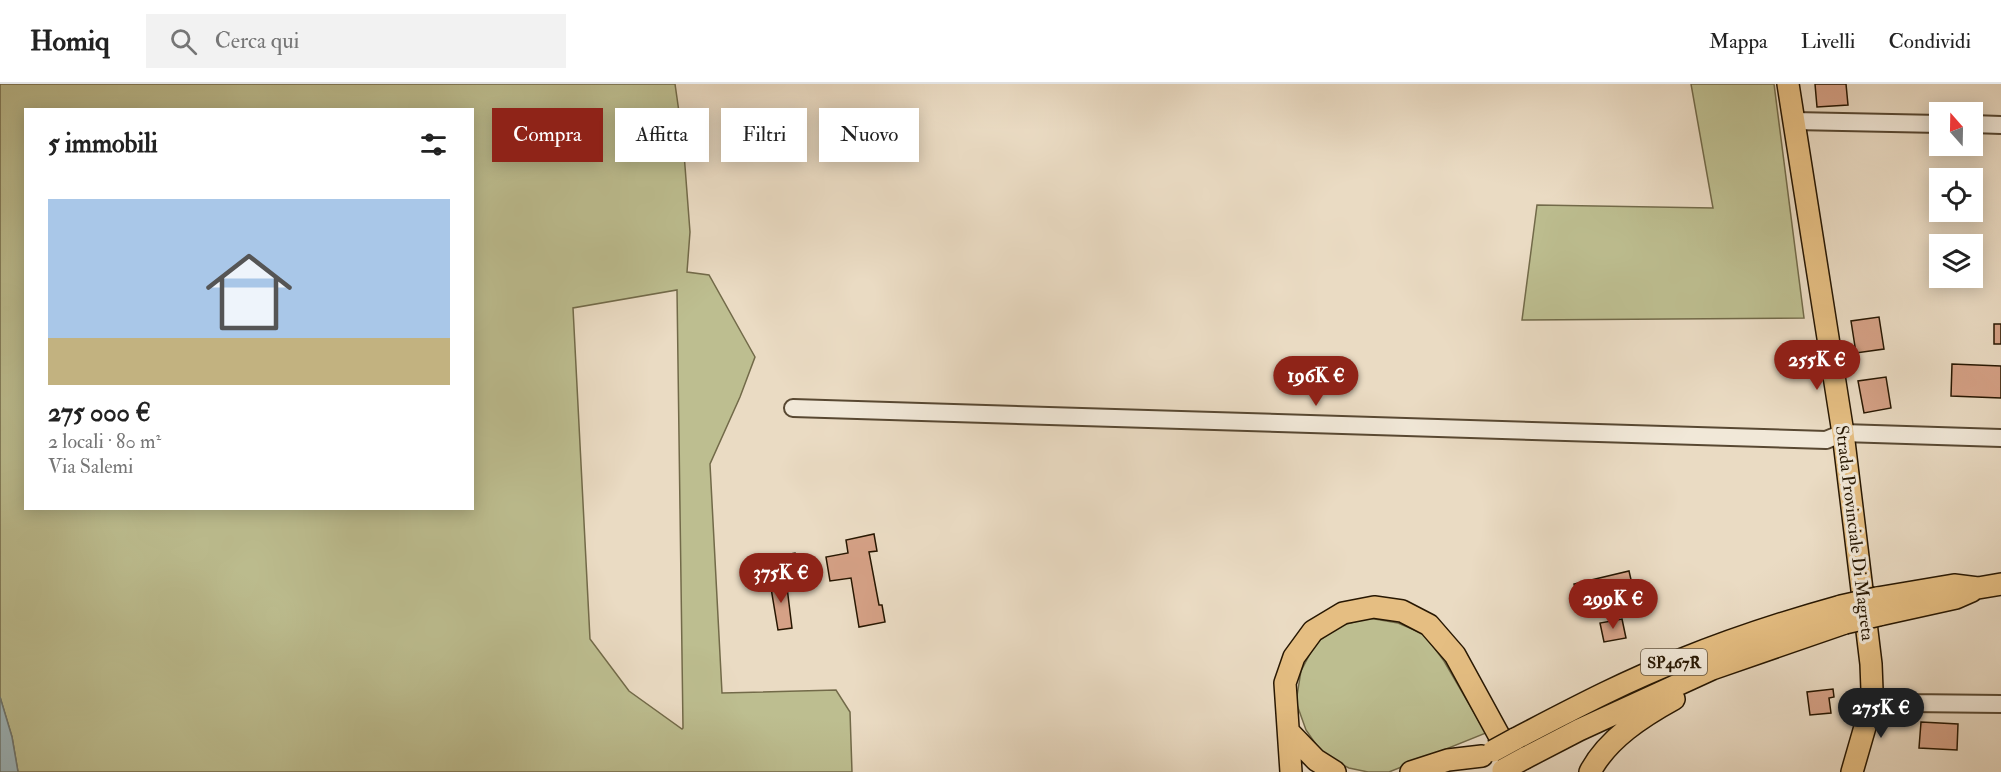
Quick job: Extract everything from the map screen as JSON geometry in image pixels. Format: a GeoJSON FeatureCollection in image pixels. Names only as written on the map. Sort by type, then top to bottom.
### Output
{"type":"FeatureCollection","features":[{"type":"Feature","properties":{"kind":"main road","name":"Strada Provinciale Di Magreta"},"geometry":{"type":"LineString","coordinates":[[1788,84],[1843,433],[1871,664],[1870,698]]}},
{"type":"Feature","properties":{"kind":"main road","name":"SP467R"},"geometry":{"type":"LineString","coordinates":[[1454,772],[1577,707],[1679,660],[1789,621],[1843,614],[1954,585],[1978,588],[2001,584]]}},
{"type":"Feature","properties":{"kind":"main road"},"geometry":{"type":"LineString","coordinates":[[1291,772],[1285,683],[1294,657],[1313,632],[1343,613],[1374,607],[1402,611],[1429,625],[1455,655],[1512,768]]}},
{"type":"Feature","properties":{"kind":"main road","name":"SP467R"},"geometry":{"type":"LineString","coordinates":[[1512,768],[1579,730],[1712,669],[1843,614]]}},
{"type":"Feature","properties":{"kind":"main road"},"geometry":{"type":"LineString","coordinates":[[1590,772],[1595,762],[1629,728],[1659,707],[1692,689],[1712,669]]}},
{"type":"Feature","properties":{"kind":"main road"},"geometry":{"type":"LineString","coordinates":[[1840,772],[1870,698]]}},
{"type":"Feature","properties":{"kind":"main road"},"geometry":{"type":"LineString","coordinates":[[1852,772],[1869,713],[1870,698]]}},
{"type":"Feature","properties":{"kind":"main road"},"geometry":{"type":"LineString","coordinates":[[1290,733],[1316,760],[1335,772]]}},
{"type":"Feature","properties":{"kind":"main road"},"geometry":{"type":"LineString","coordinates":[[1411,772],[1448,759],[1487,754]]}},
{"type":"Feature","properties":{"kind":"street"},"geometry":{"type":"LineString","coordinates":[[1794,121],[1929,124]]}},
{"type":"Feature","properties":{"kind":"street"},"geometry":{"type":"LineString","coordinates":[[1983,124],[2001,125]]}},
{"type":"Feature","properties":{"kind":"street"},"geometry":{"type":"LineString","coordinates":[[793,408],[1826,440],[1843,433],[2001,438]]}},
{"type":"Feature","properties":{"kind":"street"},"geometry":{"type":"LineString","coordinates":[[1870,698],[1908,703],[2001,704]]}},
{"type":"Feature","properties":{"kind":"green space"},"geometry":{"type":"Polygon","coordinates":[[[0,84],[675,84],[678,108],[615,108],[615,162],[685,162],[690,232],[687,272],[709,275],[755,357],[710,464],[722,693],[836,690],[850,712],[852,772],[18,772],[12,737],[0,697],[0,84]],[[677,290],[573,308],[590,639],[629,691],[682,729],[677,290]]]}},
{"type":"Feature","properties":{"kind":"green space"},"geometry":{"type":"Polygon","coordinates":[[[1691,84],[1774,84],[1804,318],[1522,320],[1537,205],[1713,208],[1691,84]]]}},
{"type":"Feature","properties":{"kind":"green space"},"geometry":{"type":"Polygon","coordinates":[[[1369,618],[1398,623],[1424,634],[1444,661],[1486,733],[1389,772],[1368,772],[1349,768],[1324,756],[1306,730],[1296,702],[1301,671],[1315,644],[1339,626],[1369,618]]]}},
{"type":"Feature","properties":{"kind":"water"},"geometry":{"type":"Polygon","coordinates":[[[0,697],[12,737],[18,772],[0,772],[0,697]]]}},
{"type":"Feature","properties":{"kind":"building"},"geometry":{"type":"Polygon","coordinates":[[[1815,84],[1846,84],[1848,105],[1817,107],[1815,84]]]}},
{"type":"Feature","properties":{"kind":"building"},"geometry":{"type":"Polygon","coordinates":[[[1879,317],[1884,349],[1856,353],[1851,321],[1879,317]]]}},
{"type":"Feature","properties":{"kind":"building"},"geometry":{"type":"Polygon","coordinates":[[[1994,324],[2001,324],[2001,344],[1994,344],[1994,324]]]}},
{"type":"Feature","properties":{"kind":"building"},"geometry":{"type":"Polygon","coordinates":[[[1952,364],[2001,366],[2001,398],[1951,396],[1952,364]]]}},
{"type":"Feature","properties":{"kind":"building"},"geometry":{"type":"Polygon","coordinates":[[[1886,377],[1891,408],[1864,413],[1858,381],[1886,377]]]}},
{"type":"Feature","properties":{"kind":"building"},"geometry":{"type":"Polygon","coordinates":[[[874,534],[877,551],[869,552],[879,605],[882,605],[885,622],[859,627],[851,578],[830,581],[826,557],[848,553],[846,540],[874,534]]]}},
{"type":"Feature","properties":{"kind":"building"},"geometry":{"type":"Polygon","coordinates":[[[795,553],[798,567],[781,571],[779,564],[770,567],[768,558],[795,553]]]}},
{"type":"Feature","properties":{"kind":"building"},"geometry":{"type":"Polygon","coordinates":[[[1629,571],[1635,597],[1580,609],[1574,584],[1629,571]]]}},
{"type":"Feature","properties":{"kind":"building"},"geometry":{"type":"Polygon","coordinates":[[[786,579],[792,628],[778,630],[770,582],[786,579]]]}},
{"type":"Feature","properties":{"kind":"building"},"geometry":{"type":"Polygon","coordinates":[[[1622,619],[1626,638],[1604,642],[1600,623],[1622,619]]]}},
{"type":"Feature","properties":{"kind":"building"},"geometry":{"type":"Polygon","coordinates":[[[1833,689],[1834,697],[1829,698],[1831,713],[1810,715],[1807,692],[1833,689]]]}},
{"type":"Feature","properties":{"kind":"building"},"geometry":{"type":"Polygon","coordinates":[[[1921,722],[1958,724],[1957,750],[1919,748],[1921,722]]]}}]}
